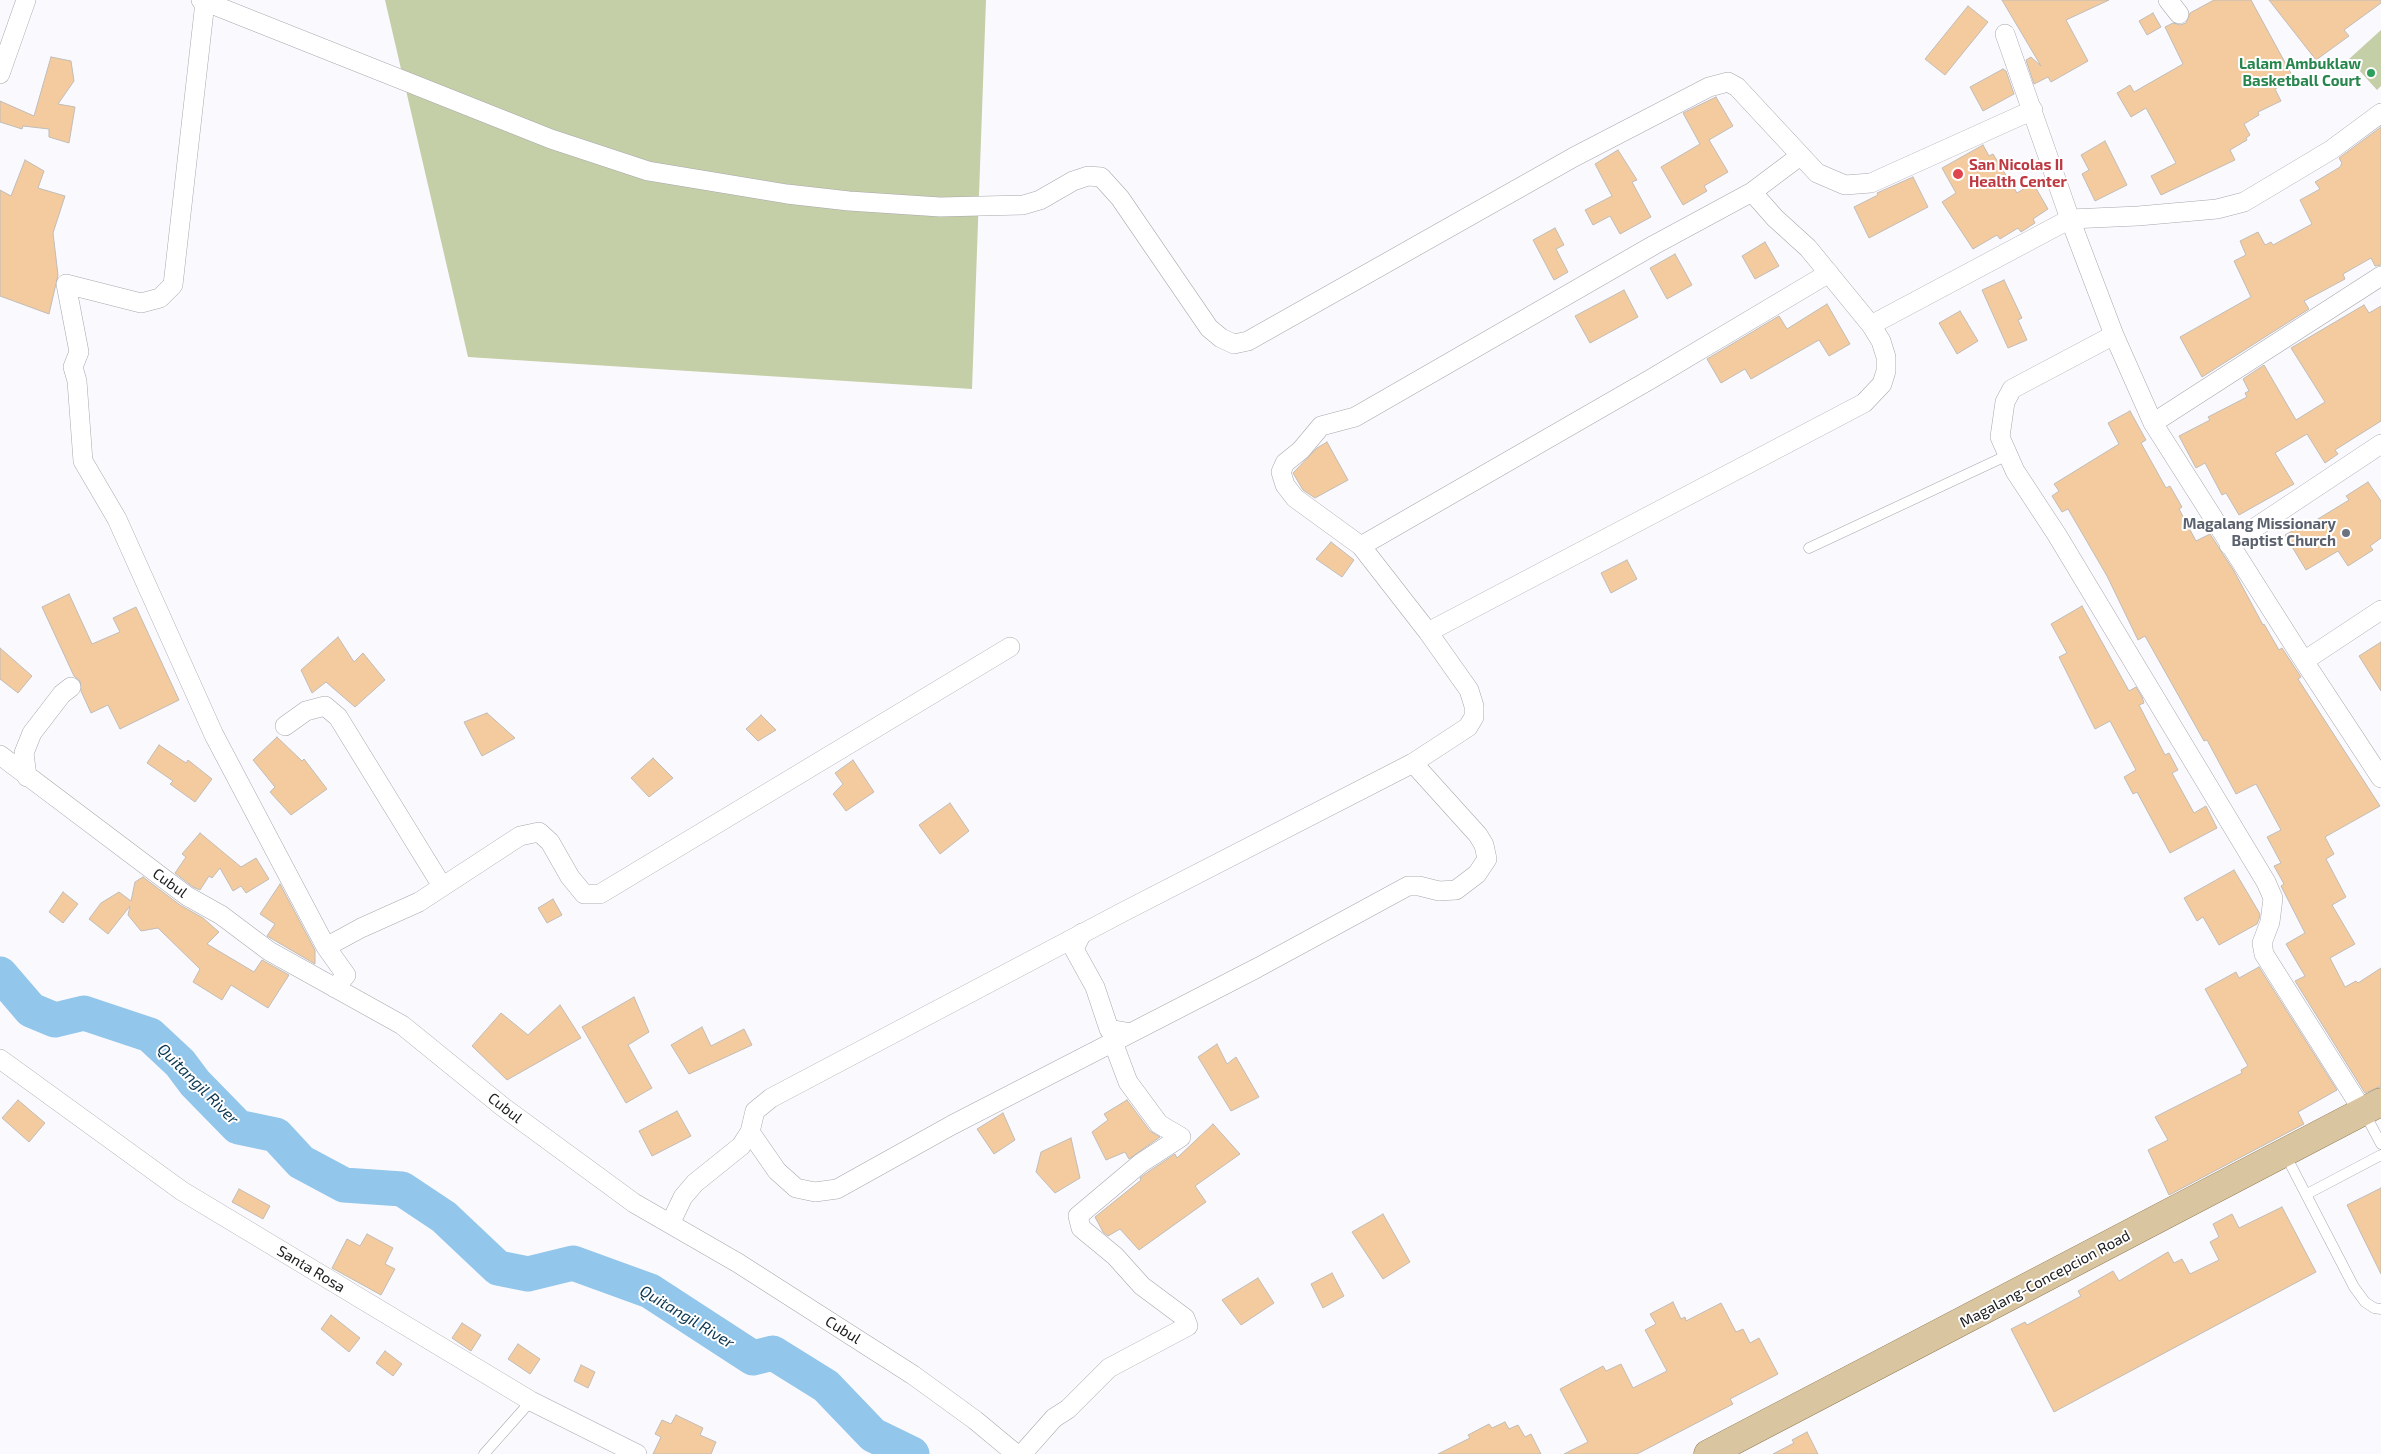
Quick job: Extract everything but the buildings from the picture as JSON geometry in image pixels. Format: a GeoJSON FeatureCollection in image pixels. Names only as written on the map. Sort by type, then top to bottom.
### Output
{"type":"FeatureCollection","features":[{"type":"Feature","properties":{"kind":"main road","name":"Magalang-Concepcion Road"},"geometry":{"type":"LineString","coordinates":[[1708,1454],[2372,1106]]}},
{"type":"Feature","properties":{"kind":"street"},"geometry":{"type":"LineString","coordinates":[[0,74],[26,0]]}},
{"type":"Feature","properties":{"kind":"street"},"geometry":{"type":"LineString","coordinates":[[335,988],[346,975],[326,947],[214,735],[117,519],[83,461],[77,381],[73,367],[79,352],[66,284],[141,304],[160,298],[173,285],[203,1],[551,138],[648,171],[787,194],[849,202],[940,207],[1023,205],[1040,200],[1073,181],[1088,176],[1100,177],[1120,198],[1209,328],[1234,344],[1248,341],[1574,157],[1709,87],[1728,82],[1737,87],[1817,173],[1845,185],[1871,183],[2033,110]]}},
{"type":"Feature","properties":{"kind":"street"},"geometry":{"type":"LineString","coordinates":[[2005,34],[2070,219],[2114,335],[2153,423],[2304,661],[2381,778]]}},
{"type":"Feature","properties":{"kind":"street"},"geometry":{"type":"LineString","coordinates":[[1871,326],[2070,219],[2208,210],[2244,202],[2331,150],[2381,113]]}},
{"type":"Feature","properties":{"kind":"street"},"geometry":{"type":"LineString","coordinates":[[670,1224],[683,1197],[696,1183],[726,1159],[750,1132],[755,1111],[788,1088],[1413,763],[1468,727],[1474,717],[1474,706],[1469,690],[1428,632],[1361,546],[1295,498],[1284,485],[1281,472],[1285,463],[1301,450],[1321,426],[1355,417],[1654,244],[1752,192],[1800,156]]}},
{"type":"Feature","properties":{"kind":"street"},"geometry":{"type":"LineString","coordinates":[[1428,632],[1864,403],[1882,384],[1886,371],[1886,357],[1881,341],[1871,326],[1808,248],[1775,218],[1752,192]]}},
{"type":"Feature","properties":{"kind":"street"},"geometry":{"type":"LineString","coordinates":[[1361,546],[1643,384],[1829,273]]}},
{"type":"Feature","properties":{"kind":"street"},"geometry":{"type":"LineString","coordinates":[[2153,423],[2381,276]]}},
{"type":"Feature","properties":{"kind":"street"},"geometry":{"type":"LineString","coordinates":[[2114,335],[2012,389],[2005,402],[2000,436],[2015,471],[2062,544],[2266,882],[2273,898],[2270,922],[2262,943],[2264,954],[2372,1106]]}},
{"type":"Feature","properties":{"kind":"street"},"geometry":{"type":"LineString","coordinates":[[2230,545],[2381,444]]}},
{"type":"Feature","properties":{"kind":"street"},"geometry":{"type":"LineString","coordinates":[[2304,661],[2381,610]]}},
{"type":"Feature","properties":{"kind":"street"},"geometry":{"type":"LineString","coordinates":[[326,947],[361,928],[419,902],[520,836],[539,832],[550,842],[570,878],[584,894],[600,894],[1010,647]]}},
{"type":"Feature","properties":{"kind":"street"},"geometry":{"type":"LineString","coordinates":[[27,777],[24,753],[32,733],[62,694],[71,688]]}},
{"type":"Feature","properties":{"kind":"street"},"geometry":{"type":"LineString","coordinates":[[285,726],[306,711],[325,706],[338,717],[442,886]]}},
{"type":"Feature","properties":{"kind":"street","name":"Cubul"},"geometry":{"type":"LineString","coordinates":[[0,755],[187,896],[221,915],[270,951],[402,1025],[503,1107],[634,1203],[738,1263],[913,1375],[975,1420],[1016,1454]]}},
{"type":"Feature","properties":{"kind":"street"},"geometry":{"type":"LineString","coordinates":[[750,1132],[777,1171],[796,1188],[815,1192],[837,1189],[952,1125],[1258,968],[1408,886],[1419,886],[1439,891],[1456,890],[1477,874],[1487,859],[1478,835],[1413,763]]}},
{"type":"Feature","properties":{"kind":"street"},"geometry":{"type":"LineString","coordinates":[[1082,934],[1074,949],[1096,987],[1109,1029],[1131,1033]]}},
{"type":"Feature","properties":{"kind":"street"},"geometry":{"type":"LineString","coordinates":[[1022,1454],[1054,1418],[1068,1409],[1110,1368],[1188,1326],[1185,1318],[1142,1286],[1115,1256],[1081,1228],[1078,1216],[1141,1163],[1181,1137],[1159,1124],[1128,1082],[1113,1042]]}},
{"type":"Feature","properties":{"kind":"street","name":"Santa Rosa"},"geometry":{"type":"LineString","coordinates":[[0,1058],[182,1192],[531,1401],[637,1454]]}},
{"type":"Feature","properties":{"kind":"lane"},"geometry":{"type":"LineString","coordinates":[[1809,548],[2008,454]]}},
{"type":"Feature","properties":{"kind":"lane"},"geometry":{"type":"LineString","coordinates":[[2372,1106],[2381,1144]]}},
{"type":"Feature","properties":{"kind":"lane"},"geometry":{"type":"LineString","coordinates":[[2285,1153],[2354,1287],[2365,1302],[2374,1308],[2381,1309]]}},
{"type":"Feature","properties":{"kind":"lane"},"geometry":{"type":"LineString","coordinates":[[2307,1194],[2381,1155]]}},
{"type":"Feature","properties":{"kind":"lane"},"geometry":{"type":"LineString","coordinates":[[484,1454],[531,1401]]}},
{"type":"Feature","properties":{"kind":"green space"},"geometry":{"type":"Polygon","coordinates":[[[385,0],[986,0],[972,389],[468,357],[385,0]]]}},
{"type":"Feature","properties":{"kind":"green space","name":"Lalam Ambuklaw Basketball Court"},"geometry":{"type":"Polygon","coordinates":[[[2381,30],[2381,86],[2377,90],[2349,59],[2381,30]]]}},
{"type":"Feature","properties":{"kind":"waterway","name":"Quitangil River"},"geometry":{"type":"LineString","coordinates":[[0,974],[31,1010],[55,1020],[84,1013],[150,1035],[180,1063],[195,1083],[238,1127],[276,1135],[301,1162],[344,1185],[402,1189],[444,1217],[498,1268],[528,1274],[573,1263],[650,1291],[753,1358],[773,1353],[826,1386],[873,1435],[912,1454]]}},
{"type":"Feature","properties":{"kind":"place","name":"Lalam Ambuklaw Basketball Court"},"geometry":{"type":"Point","coordinates":[2371,73]}},
{"type":"Feature","properties":{"kind":"place","name":"San Nicolas II Health Center"},"geometry":{"type":"Point","coordinates":[1958,174]}},
{"type":"Feature","properties":{"kind":"place","name":"Magalang Missionary Baptist Church"},"geometry":{"type":"Point","coordinates":[2346,533]}}]}
